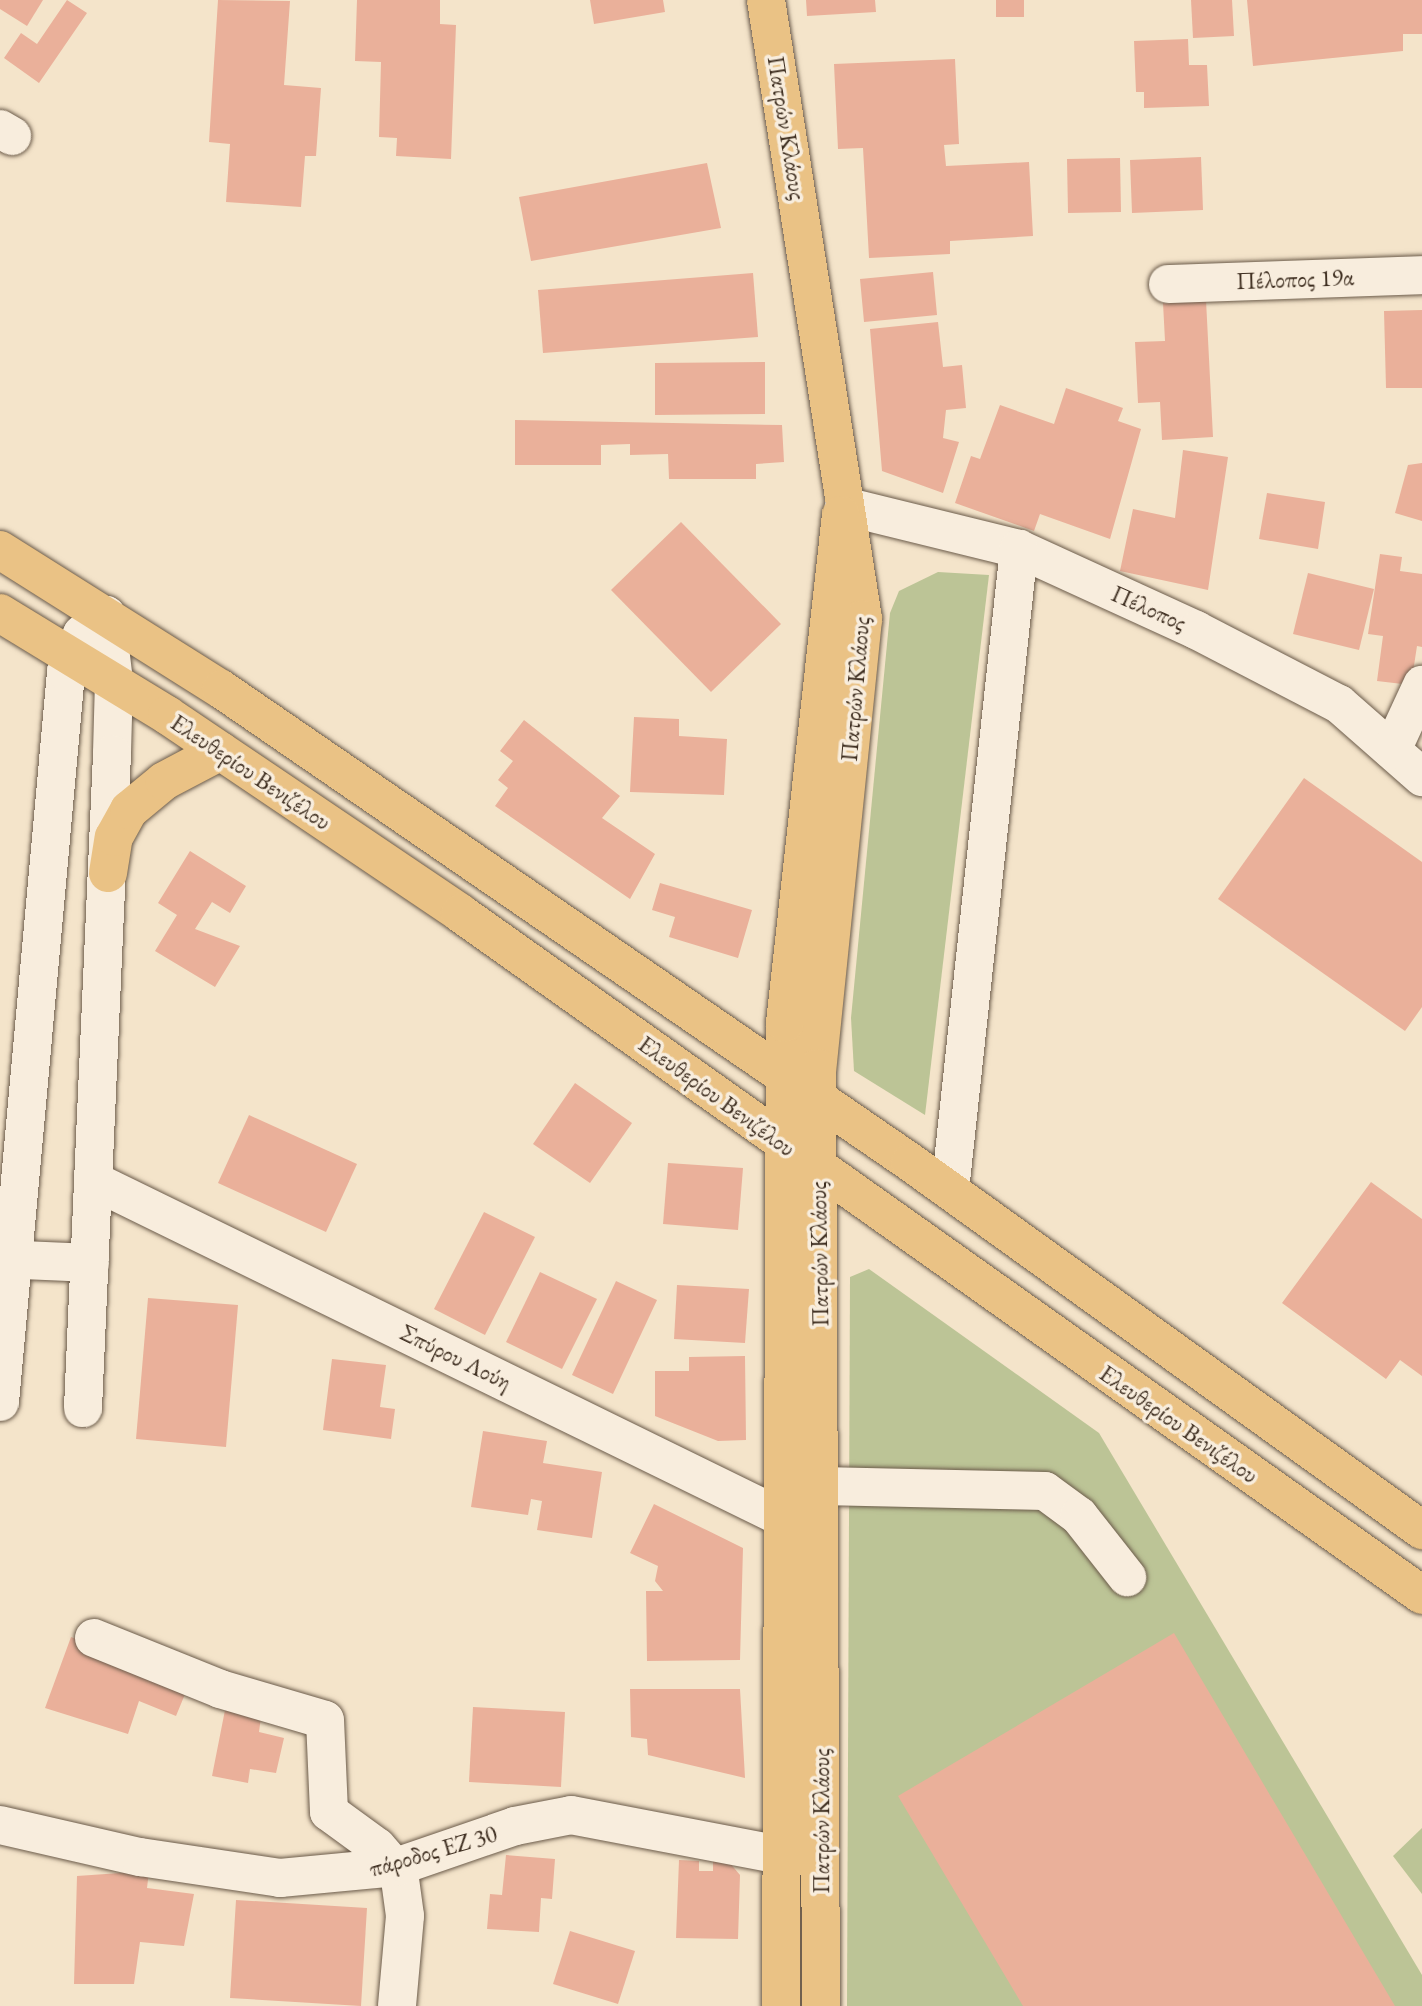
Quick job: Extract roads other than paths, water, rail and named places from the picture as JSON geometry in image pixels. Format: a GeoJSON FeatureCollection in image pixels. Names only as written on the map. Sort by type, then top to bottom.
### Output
{"type":"FeatureCollection","features":[{"type":"Feature","properties":{"kind":"main road","name":"Πατρών Κλάους"},"geometry":{"type":"LineString","coordinates":[[765,0],[863,619],[817,1099],[821,1504],[821,2006]]}},
{"type":"Feature","properties":{"kind":"main road","name":"Πατρών Κλάους"},"geometry":{"type":"LineString","coordinates":[[781,2006],[784,1077],[796,892],[833,550],[844,506]]}},
{"type":"Feature","properties":{"kind":"main road","name":"Ελευθερίου Βενιζέλου"},"geometry":{"type":"LineString","coordinates":[[0,551],[106,615],[950,1190],[1422,1530]]}},
{"type":"Feature","properties":{"kind":"main road","name":"Ελευθερίου Βενιζέλου"},"geometry":{"type":"LineString","coordinates":[[0,613],[114,681],[221,751],[1422,1595]]}},
{"type":"Feature","properties":{"kind":"main road"},"geometry":{"type":"LineString","coordinates":[[108,873],[114,837],[129,810],[154,787],[221,751]]}},
{"type":"Feature","properties":{"kind":"street","name":"Πέλοπος 19α"},"geometry":{"type":"LineString","coordinates":[[1168,284],[1422,275]]}},
{"type":"Feature","properties":{"kind":"street","name":"Πέλοπος"},"geometry":{"type":"LineString","coordinates":[[844,506],[1019,549],[1305,683],[1392,750],[1422,777]]}},
{"type":"Feature","properties":{"kind":"street"},"geometry":{"type":"LineString","coordinates":[[950,1190],[1019,549]]}},
{"type":"Feature","properties":{"kind":"street"},"geometry":{"type":"LineString","coordinates":[[0,1402],[6,1259],[71,655],[106,615]]}},
{"type":"Feature","properties":{"kind":"street"},"geometry":{"type":"LineString","coordinates":[[83,1408],[108,873],[114,681],[106,615]]}},
{"type":"Feature","properties":{"kind":"street"},"geometry":{"type":"LineString","coordinates":[[1392,750],[1422,685]]}},
{"type":"Feature","properties":{"kind":"street","name":"Σπύρου Λούη"},"geometry":{"type":"LineString","coordinates":[[94,1181],[783,1518],[821,1504],[1045,1490],[1074,1511],[1127,1577]]}},
{"type":"Feature","properties":{"kind":"street"},"geometry":{"type":"LineString","coordinates":[[6,1259],[90,1263]]}},
{"type":"Feature","properties":{"kind":"street"},"geometry":{"type":"LineString","coordinates":[[94,1638],[220,1689],[318,1714],[328,1730],[329,1812],[396,1867],[405,1916],[397,2006]]}},
{"type":"Feature","properties":{"kind":"street","name":"πάροδος ΕΖ 30"},"geometry":{"type":"LineString","coordinates":[[0,1825],[140,1857],[280,1878],[396,1867],[515,1826],[571,1815],[781,1855]]}}]}
